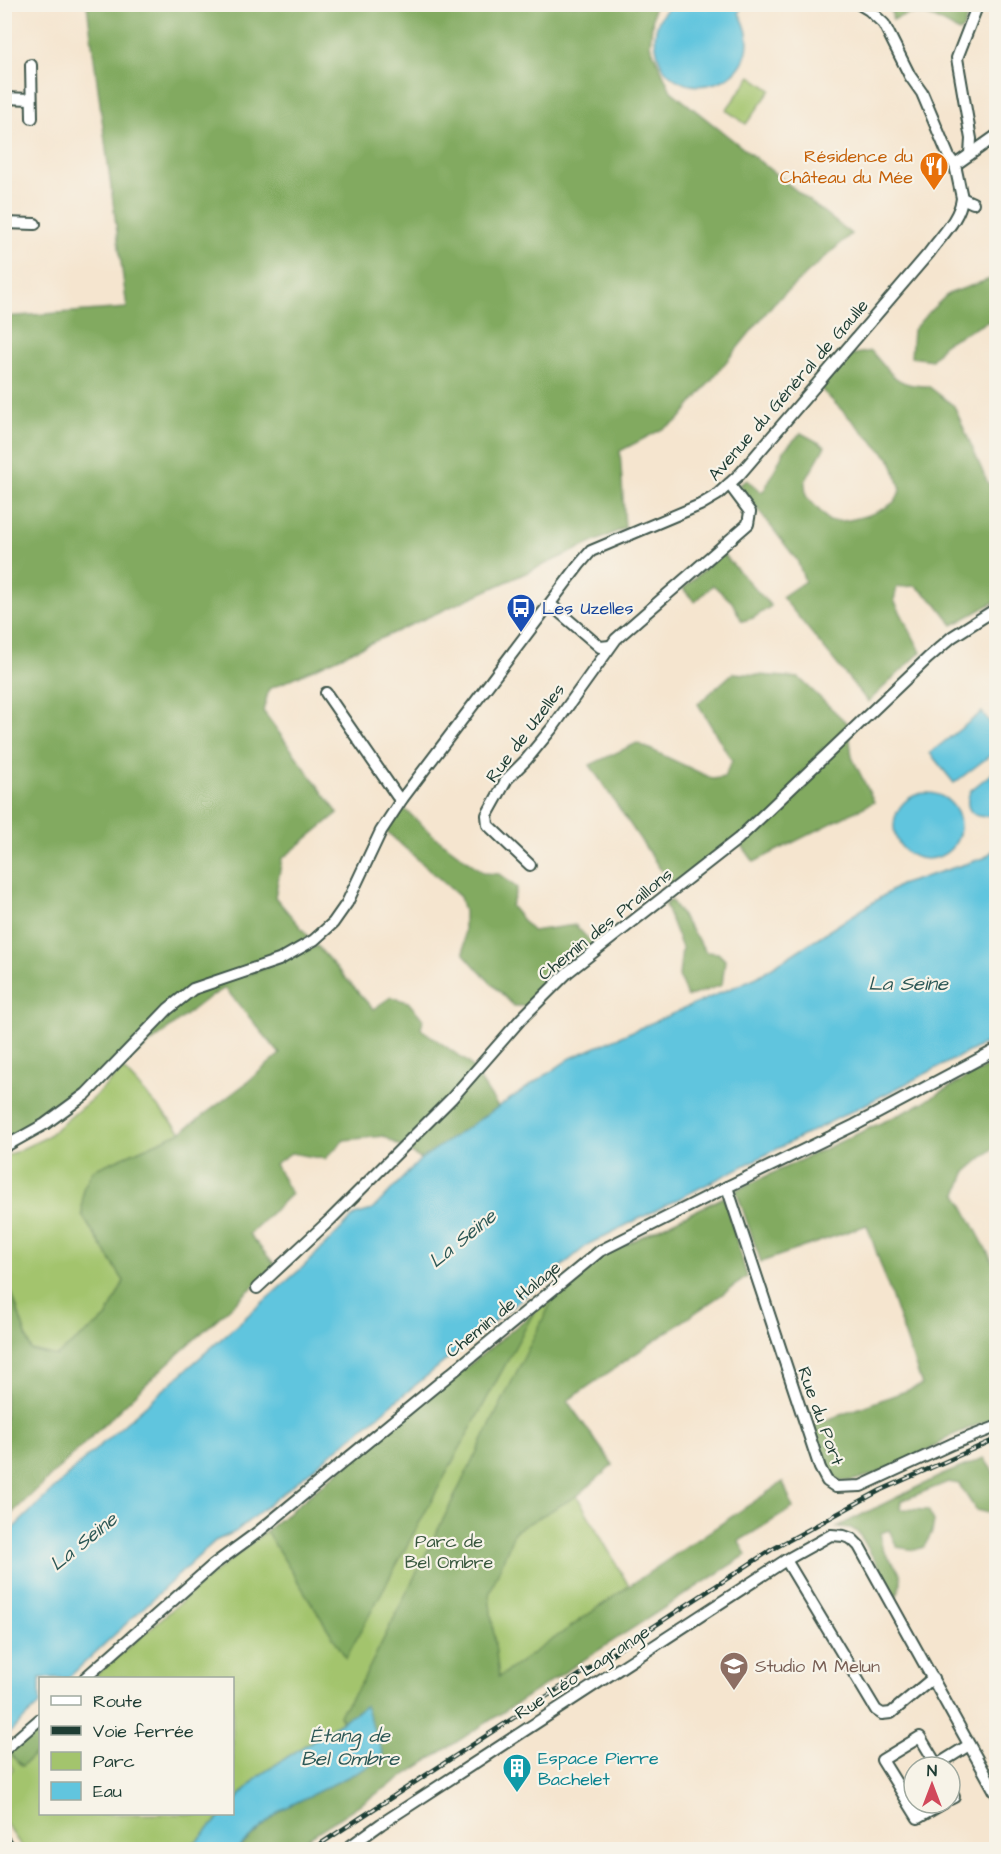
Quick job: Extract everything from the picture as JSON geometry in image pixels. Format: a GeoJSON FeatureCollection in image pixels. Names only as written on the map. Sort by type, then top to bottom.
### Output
{"type":"FeatureCollection","features":[{"type":"Feature","properties":{"kind":"street"},"geometry":{"type":"LineString","coordinates":[[859,4],[884,24],[910,75],[922,93],[949,157],[955,165],[962,198],[973,203]]}},
{"type":"Feature","properties":{"kind":"street"},"geometry":{"type":"LineString","coordinates":[[970,154],[971,139],[957,58],[978,4]]}},
{"type":"Feature","properties":{"kind":"street"},"geometry":{"type":"LineString","coordinates":[[31,65],[32,118]]}},
{"type":"Feature","properties":{"kind":"street"},"geometry":{"type":"LineString","coordinates":[[4,98],[31,99]]}},
{"type":"Feature","properties":{"kind":"street"},"geometry":{"type":"LineString","coordinates":[[955,165],[996,136]]}},
{"type":"Feature","properties":{"kind":"street","name":"Avenue du Général de Gaulle"},"geometry":{"type":"LineString","coordinates":[[4,1147],[45,1124],[86,1094],[168,1008],[193,989],[279,960],[314,940],[327,929],[346,903],[381,831],[402,799],[530,627],[591,551],[700,506],[717,495],[740,474],[928,253],[953,220],[962,204],[962,198]]}},
{"type":"Feature","properties":{"kind":"street"},"geometry":{"type":"LineString","coordinates":[[4,223],[35,224]]}},
{"type":"Feature","properties":{"kind":"street","name":"Rue de Uzelles"},"geometry":{"type":"LineString","coordinates":[[530,865],[489,825],[486,815],[507,780],[553,727],[610,646],[748,524],[750,512],[729,484]]}},
{"type":"Feature","properties":{"kind":"street"},"geometry":{"type":"LineString","coordinates":[[550,604],[600,647],[610,646]]}},
{"type":"Feature","properties":{"kind":"street","name":"Chemin des Praillons"},"geometry":{"type":"LineString","coordinates":[[257,1288],[331,1219],[452,1098],[521,1019],[568,972],[738,839],[928,658],[952,637],[996,609]]}},
{"type":"Feature","properties":{"kind":"street"},"geometry":{"type":"LineString","coordinates":[[326,693],[397,796],[402,799]]}},
{"type":"Feature","properties":{"kind":"street","name":"Chemin de Halage"},"geometry":{"type":"LineString","coordinates":[[87,1677],[213,1565],[258,1532],[600,1251],[855,1125],[996,1050]]}},
{"type":"Feature","properties":{"kind":"street","name":"Rue du Port"},"geometry":{"type":"LineString","coordinates":[[727,1187],[820,1468],[827,1481],[836,1487],[861,1486],[952,1444],[996,1427]]}},
{"type":"Feature","properties":{"kind":"street","name":"Rue Léo Lagrange"},"geometry":{"type":"LineString","coordinates":[[345,1850],[381,1824],[786,1560],[831,1535],[852,1539],[859,1546],[933,1678]]}},
{"type":"Feature","properties":{"kind":"street"},"geometry":{"type":"LineString","coordinates":[[786,1560],[876,1710],[882,1714],[891,1713],[933,1678],[996,1793]]}},
{"type":"Feature","properties":{"kind":"street"},"geometry":{"type":"LineString","coordinates":[[4,1750],[39,1720]]}},
{"type":"Feature","properties":{"kind":"street"},"geometry":{"type":"LineString","coordinates":[[902,1792],[882,1760],[920,1737],[931,1755]]}},
{"type":"Feature","properties":{"kind":"street"},"geometry":{"type":"LineString","coordinates":[[954,1755],[969,1745]]}},
{"type":"Feature","properties":{"kind":"street"},"geometry":{"type":"LineString","coordinates":[[4,1841],[10,1850]]}},
{"type":"Feature","properties":{"kind":"green space"},"geometry":{"type":"Polygon","coordinates":[[[940,4],[945,6],[972,5],[963,29],[959,32],[936,19],[919,14],[902,16],[893,20],[890,6],[885,5],[940,4]]]}},
{"type":"Feature","properties":{"kind":"green space"},"geometry":{"type":"Polygon","coordinates":[[[87,5],[654,5],[650,45],[671,91],[851,234],[774,303],[678,421],[620,451],[625,528],[269,689],[263,711],[338,813],[282,859],[275,897],[309,937],[246,976],[317,946],[373,1009],[391,997],[408,1002],[423,1019],[421,1029],[469,1063],[498,1107],[421,1159],[384,1136],[344,1140],[325,1159],[291,1153],[275,1164],[291,1194],[249,1234],[276,1266],[166,1365],[5,1520],[5,1273],[31,1350],[56,1356],[106,1318],[124,1281],[82,1215],[83,1189],[93,1170],[181,1132],[245,1084],[280,1054],[225,988],[205,1000],[84,1093],[32,1126],[5,1139],[4,317],[127,308],[87,5]]]}},
{"type":"Feature","properties":{"kind":"green space"},"geometry":{"type":"Polygon","coordinates":[[[751,76],[771,90],[746,124],[726,110],[751,76]]]}},
{"type":"Feature","properties":{"kind":"green space"},"geometry":{"type":"Polygon","coordinates":[[[996,278],[996,328],[989,321],[945,343],[932,360],[911,357],[913,330],[927,314],[948,294],[996,278]]]}},
{"type":"Feature","properties":{"kind":"green space"},"geometry":{"type":"Polygon","coordinates":[[[871,351],[889,372],[901,381],[917,386],[928,386],[954,406],[996,498],[996,601],[953,625],[937,604],[916,586],[897,587],[894,600],[921,652],[868,702],[782,597],[805,581],[797,560],[739,485],[747,480],[761,492],[765,489],[785,449],[801,433],[825,446],[805,482],[806,496],[829,521],[845,521],[863,517],[894,502],[901,489],[891,460],[820,388],[851,355],[871,351]]]}},
{"type":"Feature","properties":{"kind":"green space"},"geometry":{"type":"Polygon","coordinates":[[[722,553],[771,606],[753,618],[742,621],[732,602],[713,585],[695,602],[683,589],[722,553]]]}},
{"type":"Feature","properties":{"kind":"green space"},"geometry":{"type":"Polygon","coordinates":[[[733,673],[799,678],[848,724],[852,757],[874,802],[754,862],[738,840],[675,891],[590,765],[637,743],[713,779],[724,777],[732,761],[698,704],[733,673]]]}},
{"type":"Feature","properties":{"kind":"green space"},"geometry":{"type":"Polygon","coordinates":[[[399,804],[433,835],[484,873],[499,874],[517,888],[511,906],[532,931],[575,925],[594,945],[528,1006],[514,1006],[464,954],[464,911],[460,897],[386,831],[399,804]]]}},
{"type":"Feature","properties":{"kind":"green space"},"geometry":{"type":"Polygon","coordinates":[[[671,900],[706,952],[718,953],[725,960],[722,985],[687,997],[679,976],[682,948],[665,905],[671,900]]]}},
{"type":"Feature","properties":{"kind":"green space"},"geometry":{"type":"Polygon","coordinates":[[[996,1061],[996,1146],[965,1173],[957,1194],[996,1268],[996,1417],[946,1438],[936,1446],[887,1469],[859,1479],[839,1480],[829,1471],[825,1463],[813,1425],[922,1385],[867,1225],[761,1262],[736,1190],[911,1109],[996,1061]]]}},
{"type":"Feature","properties":{"kind":"green space"},"geometry":{"type":"Polygon","coordinates":[[[123,1069],[181,1132],[93,1170],[82,1215],[124,1281],[106,1318],[56,1356],[31,1350],[5,1273],[4,1157],[45,1138],[92,1099],[123,1069]]]}},
{"type":"Feature","properties":{"kind":"green space","name":"Parc de Bel Ombre"},"geometry":{"type":"Polygon","coordinates":[[[724,1197],[747,1277],[567,1401],[613,1465],[577,1496],[629,1586],[410,1740],[339,1715],[342,1721],[260,1775],[234,1802],[234,1677],[94,1677],[212,1575],[606,1254],[724,1197]]]}},
{"type":"Feature","properties":{"kind":"green space"},"geometry":{"type":"Polygon","coordinates":[[[724,1197],[747,1277],[567,1401],[613,1465],[577,1496],[515,1531],[489,1595],[499,1677],[783,1482],[793,1508],[739,1541],[746,1555],[291,1849],[237,1850],[281,1810],[374,1764],[365,1707],[342,1721],[339,1715],[362,1682],[555,1295],[606,1254],[724,1197]]]}},
{"type":"Feature","properties":{"kind":"green space"},"geometry":{"type":"Polygon","coordinates":[[[534,1312],[346,1658],[266,1531],[534,1312]]]}},
{"type":"Feature","properties":{"kind":"green space"},"geometry":{"type":"Polygon","coordinates":[[[984,1458],[996,1476],[996,1509],[988,1513],[976,1510],[959,1484],[948,1482],[901,1501],[900,1509],[928,1510],[934,1521],[932,1532],[924,1547],[915,1550],[897,1547],[889,1530],[881,1533],[884,1551],[901,1577],[896,1597],[859,1533],[851,1528],[837,1527],[940,1476],[984,1458]]]}},
{"type":"Feature","properties":{"kind":"green space"},"geometry":{"type":"Polygon","coordinates":[[[39,1725],[39,1815],[222,1815],[197,1841],[178,1849],[23,1849],[5,1822],[4,1778],[13,1769],[5,1759],[5,1754],[39,1725]]]}},
{"type":"Feature","properties":{"kind":"green space"},"geometry":{"type":"Polygon","coordinates":[[[39,1725],[39,1750],[22,1766],[8,1752],[39,1725]]]}},
{"type":"Feature","properties":{"kind":"water"},"geometry":{"type":"Polygon","coordinates":[[[672,5],[742,5],[739,13],[748,38],[745,58],[733,73],[716,83],[697,85],[679,81],[664,68],[656,46],[655,34],[660,18],[672,5]]]}},
{"type":"Feature","properties":{"kind":"water"},"geometry":{"type":"Polygon","coordinates":[[[982,712],[996,731],[996,751],[954,783],[930,753],[982,712]]]}},
{"type":"Feature","properties":{"kind":"water"},"geometry":{"type":"Polygon","coordinates":[[[996,770],[996,811],[989,815],[977,816],[969,809],[968,797],[971,790],[996,770]]]}},
{"type":"Feature","properties":{"kind":"water"},"geometry":{"type":"Polygon","coordinates":[[[927,793],[940,796],[950,803],[957,813],[960,826],[957,839],[950,849],[940,856],[927,859],[914,856],[904,849],[897,839],[894,826],[897,813],[904,803],[914,796],[927,793]]]}},
{"type":"Feature","properties":{"kind":"water","name":"La Seine"},"geometry":{"type":"Polygon","coordinates":[[[996,848],[996,1038],[589,1244],[235,1532],[215,1541],[69,1677],[39,1677],[39,1705],[5,1737],[5,1536],[86,1458],[304,1266],[355,1215],[372,1210],[421,1159],[571,1058],[757,977],[900,885],[984,858],[996,848]]]}},
{"type":"Feature","properties":{"kind":"water","name":"Étang de Bel Ombre"},"geometry":{"type":"Polygon","coordinates":[[[365,1706],[383,1754],[374,1764],[281,1810],[237,1849],[178,1849],[197,1841],[222,1815],[234,1815],[234,1802],[260,1775],[365,1706]]]}},
{"type":"Feature","properties":{"kind":"railway"},"geometry":{"type":"LineString","coordinates":[[311,1850],[771,1550],[881,1490],[996,1439]]}},
{"type":"Feature","properties":{"kind":"place","name":"Résidence du Château du Mée"},"geometry":{"type":"Point","coordinates":[934,192]}},
{"type":"Feature","properties":{"kind":"place","name":"Les Uzelles"},"geometry":{"type":"Point","coordinates":[521,634]}},
{"type":"Feature","properties":{"kind":"place","name":"Studio M Melun"},"geometry":{"type":"Point","coordinates":[734,1692]}},
{"type":"Feature","properties":{"kind":"place","name":"Espace Pierre Bachelet"},"geometry":{"type":"Point","coordinates":[517,1794]}}]}
